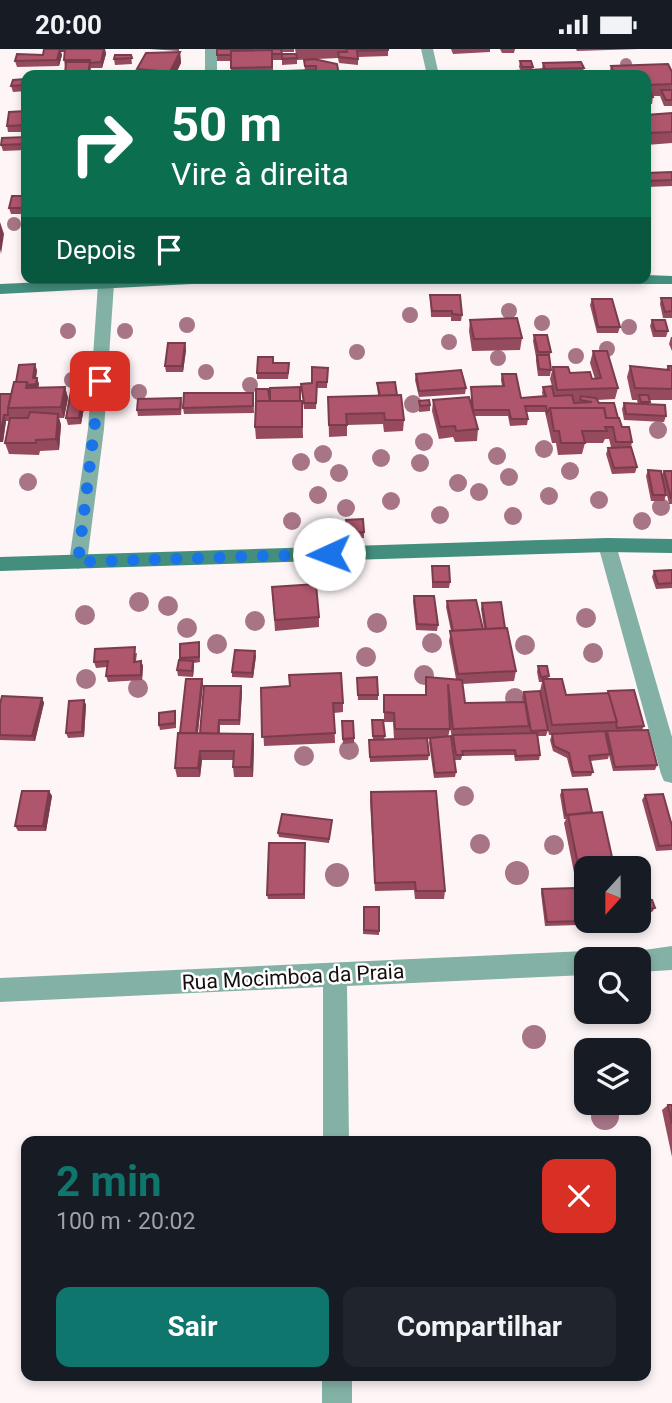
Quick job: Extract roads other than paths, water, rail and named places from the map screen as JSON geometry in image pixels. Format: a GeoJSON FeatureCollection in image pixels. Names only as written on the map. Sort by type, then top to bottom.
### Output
{"type":"FeatureCollection","features":[{"type":"Feature","properties":{"kind":"street"},"geometry":{"type":"LineString","coordinates":[[211,49],[211,70]]}},
{"type":"Feature","properties":{"kind":"street"},"geometry":{"type":"LineString","coordinates":[[427,49],[432,70]]}},
{"type":"Feature","properties":{"kind":"street"},"geometry":{"type":"LineString","coordinates":[[651,281],[672,281]]}},
{"type":"Feature","properties":{"kind":"street"},"geometry":{"type":"LineString","coordinates":[[0,289],[106,284],[96,429],[78,562]]}},
{"type":"Feature","properties":{"kind":"street"},"geometry":{"type":"LineString","coordinates":[[607,545],[672,774]]}},
{"type":"Feature","properties":{"kind":"street"},"geometry":{"type":"LineString","coordinates":[[0,564],[607,545],[672,547]]}},
{"type":"Feature","properties":{"kind":"street"},"geometry":{"type":"LineString","coordinates":[[651,959],[672,958]]}},
{"type":"Feature","properties":{"kind":"street","name":"Rua Mocimboa da Praia"},"geometry":{"type":"LineString","coordinates":[[0,989],[574,964]]}},
{"type":"Feature","properties":{"kind":"street"},"geometry":{"type":"LineString","coordinates":[[335,975],[336,1136]]}},
{"type":"Feature","properties":{"kind":"street"},"geometry":{"type":"LineString","coordinates":[[337,1381],[337,1403]]}}]}
